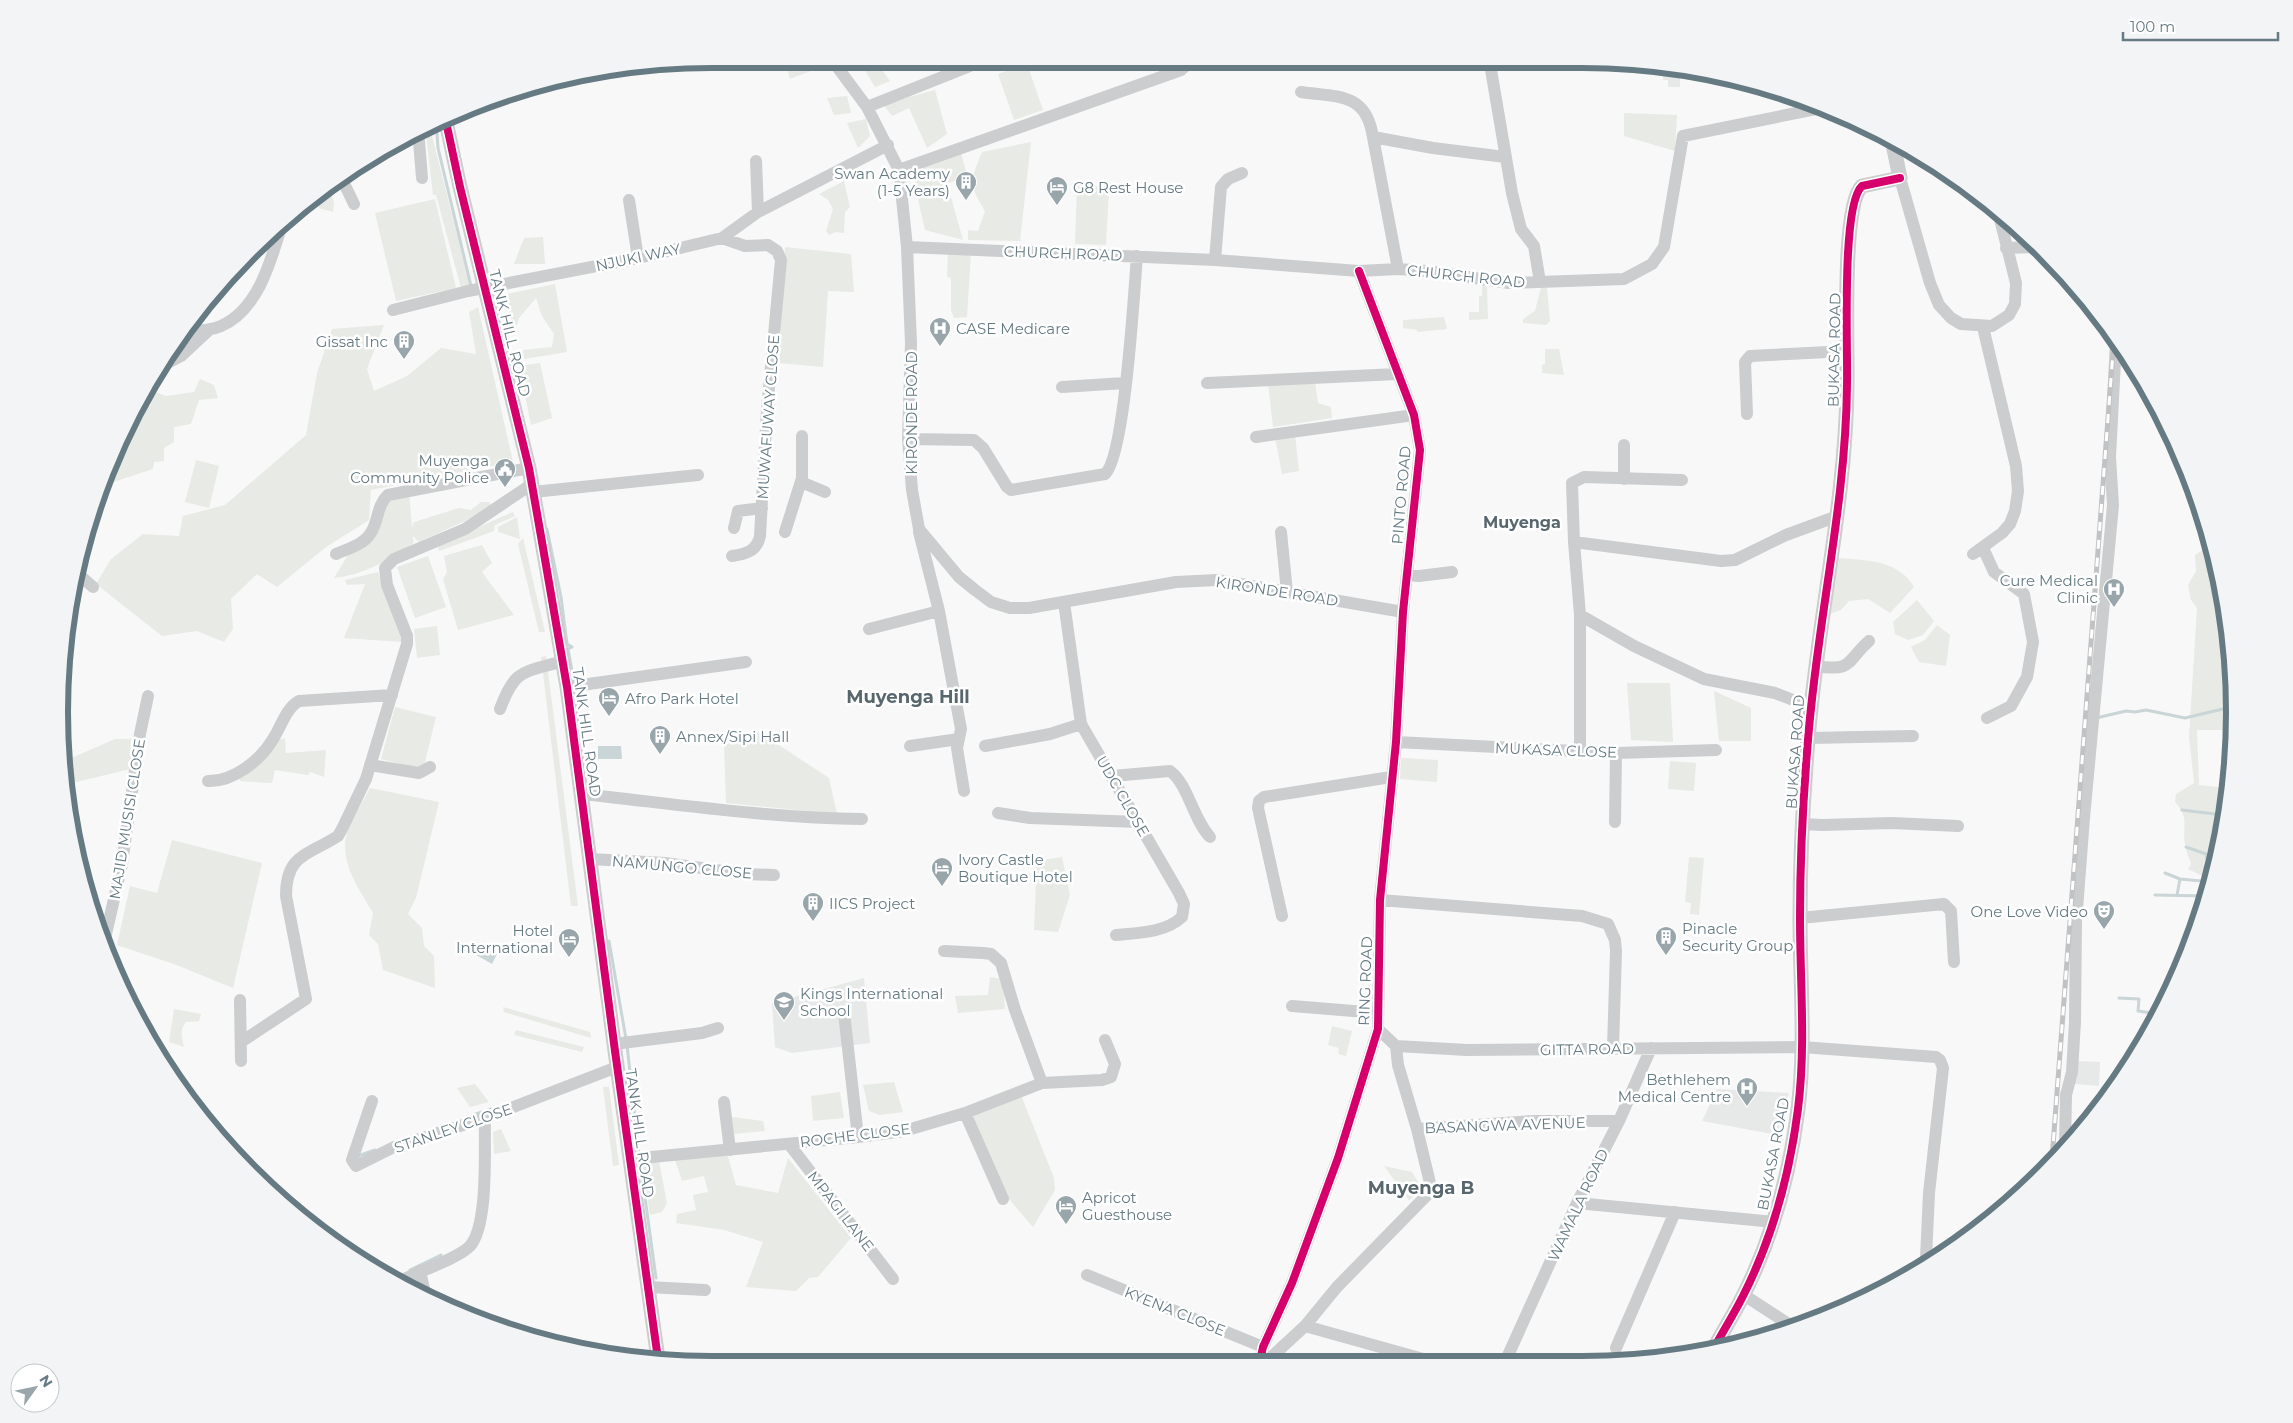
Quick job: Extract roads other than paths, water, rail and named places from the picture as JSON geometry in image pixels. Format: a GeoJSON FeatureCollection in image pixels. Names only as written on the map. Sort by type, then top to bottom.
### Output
{"type":"FeatureCollection","features":[{"type":"Feature","properties":{"kind":"street","name":"KIRONDE ROAD"},"geometry":{"type":"LineString","coordinates":[[838,68],[866,107],[888,145],[899,170],[908,247],[911,343],[908,439],[912,490],[919,529],[960,577],[992,602],[1010,608],[1029,608],[1176,582],[1217,580],[1403,612]]}},
{"type":"Feature","properties":{"kind":"street"},"geometry":{"type":"LineString","coordinates":[[866,107],[965,68]]}},
{"type":"Feature","properties":{"kind":"street"},"geometry":{"type":"LineString","coordinates":[[899,170],[1185,68]]}},
{"type":"Feature","properties":{"kind":"street"},"geometry":{"type":"LineString","coordinates":[[1491,68],[1505,157],[1521,229],[1534,246],[1540,282]]}},
{"type":"Feature","properties":{"kind":"street"},"geometry":{"type":"LineString","coordinates":[[1301,92],[1346,99],[1357,103],[1365,110],[1373,137],[1398,269]]}},
{"type":"Feature","properties":{"kind":"street","name":"CHURCH ROAD"},"geometry":{"type":"LineString","coordinates":[[908,247],[1215,260],[1359,271],[1398,269],[1448,273],[1509,283],[1624,279],[1640,273],[1652,264],[1659,257],[1667,238],[1683,136],[1810,110]]}},
{"type":"Feature","properties":{"kind":"street","name":"TANK HILL ROAD"},"geometry":{"type":"LineString","coordinates":[[447,125],[529,468],[563,661],[657,1353]]}},
{"type":"Feature","properties":{"kind":"street"},"geometry":{"type":"LineString","coordinates":[[1373,137],[1433,148],[1505,157]]}},
{"type":"Feature","properties":{"kind":"street"},"geometry":{"type":"LineString","coordinates":[[419,138],[422,178]]}},
{"type":"Feature","properties":{"kind":"street"},"geometry":{"type":"LineString","coordinates":[[722,238],[758,212],[888,145]]}},
{"type":"Feature","properties":{"kind":"street"},"geometry":{"type":"LineString","coordinates":[[1894,149],[1900,178],[1930,283],[1939,304],[1951,318],[1961,324],[1983,327],[1992,326],[2009,315],[2015,304],[2016,283],[2000,223]]}},
{"type":"Feature","properties":{"kind":"street"},"geometry":{"type":"LineString","coordinates":[[756,161],[758,212]]}},
{"type":"Feature","properties":{"kind":"street"},"geometry":{"type":"LineString","coordinates":[[1215,260],[1220,187],[1228,179],[1242,173]]}},
{"type":"Feature","properties":{"kind":"street","name":"BUKASA ROAD"},"geometry":{"type":"LineString","coordinates":[[1718,1341],[1744,1294],[1774,1222],[1798,1108],[1802,1047],[1800,918],[1808,738],[1836,518],[1847,409],[1848,259],[1856,194],[1866,184],[1900,178]]}},
{"type":"Feature","properties":{"kind":"street"},"geometry":{"type":"LineString","coordinates":[[344,183],[354,204]]}},
{"type":"Feature","properties":{"kind":"street"},"geometry":{"type":"LineString","coordinates":[[629,200],[638,258]]}},
{"type":"Feature","properties":{"kind":"street"},"geometry":{"type":"LineString","coordinates":[[192,331],[210,329],[230,322],[250,301],[270,262],[279,235]]}},
{"type":"Feature","properties":{"kind":"street","name":"NJUKI WAY"},"geometry":{"type":"LineString","coordinates":[[393,310],[638,258],[722,238]]}},
{"type":"Feature","properties":{"kind":"street","name":"MUWAFUWAY CLOSE"},"geometry":{"type":"LineString","coordinates":[[722,238],[744,246],[768,245],[777,250],[781,260],[767,409],[762,508],[758,545],[751,551],[732,556]]}},
{"type":"Feature","properties":{"kind":"street"},"geometry":{"type":"LineString","coordinates":[[2006,248],[2028,247]]}},
{"type":"Feature","properties":{"kind":"street"},"geometry":{"type":"LineString","coordinates":[[908,439],[974,440],[983,448],[1007,487],[1011,490],[1100,475],[1107,472],[1111,466],[1122,418],[1137,256]]}},
{"type":"Feature","properties":{"kind":"street","name":"PINTO ROAD"},"geometry":{"type":"LineString","coordinates":[[1359,271],[1414,415],[1420,450],[1403,612]]}},
{"type":"Feature","properties":{"kind":"street"},"geometry":{"type":"LineString","coordinates":[[1983,327],[2018,483],[2018,500],[2010,524],[1978,551],[1994,572],[2024,594],[2033,642],[2027,676],[2011,706],[1987,718]]}},
{"type":"Feature","properties":{"kind":"street"},"geometry":{"type":"LineString","coordinates":[[172,361],[181,356],[210,329]]}},
{"type":"Feature","properties":{"kind":"street"},"geometry":{"type":"LineString","coordinates":[[1747,414],[1745,362],[1750,356],[1848,352]]}},
{"type":"Feature","properties":{"kind":"street"},"geometry":{"type":"LineString","coordinates":[[2065,1137],[2066,1096],[2072,1072],[2075,1022],[2076,922],[2113,505],[2110,457],[2115,352]]}},
{"type":"Feature","properties":{"kind":"street"},"geometry":{"type":"LineString","coordinates":[[1207,383],[1397,374]]}},
{"type":"Feature","properties":{"kind":"street"},"geometry":{"type":"LineString","coordinates":[[1062,387],[1125,383]]}},
{"type":"Feature","properties":{"kind":"street"},"geometry":{"type":"LineString","coordinates":[[1256,437],[1414,415]]}},
{"type":"Feature","properties":{"kind":"street"},"geometry":{"type":"LineString","coordinates":[[785,532],[801,482],[802,436]]}},
{"type":"Feature","properties":{"kind":"street"},"geometry":{"type":"LineString","coordinates":[[1624,445],[1624,478]]}},
{"type":"Feature","properties":{"kind":"street"},"geometry":{"type":"LineString","coordinates":[[336,554],[366,538],[374,528],[381,504],[388,495],[529,468]]}},
{"type":"Feature","properties":{"kind":"street"},"geometry":{"type":"LineString","coordinates":[[241,1042],[306,1000],[286,896],[288,872],[298,859],[338,836],[357,801],[370,766],[405,651],[407,636],[387,584],[384,568],[394,560],[465,530],[532,488],[698,475]]}},
{"type":"Feature","properties":{"kind":"street"},"geometry":{"type":"LineString","coordinates":[[1580,751],[1580,615],[1574,542],[1572,483],[1584,477],[1682,480]]}},
{"type":"Feature","properties":{"kind":"street"},"geometry":{"type":"LineString","coordinates":[[801,482],[825,492]]}},
{"type":"Feature","properties":{"kind":"street"},"geometry":{"type":"LineString","coordinates":[[734,528],[738,511],[762,508]]}},
{"type":"Feature","properties":{"kind":"street"},"geometry":{"type":"LineString","coordinates":[[1574,542],[1711,560],[1735,560],[1786,535],[1836,518]]}},
{"type":"Feature","properties":{"kind":"street"},"geometry":{"type":"LineString","coordinates":[[919,529],[939,612],[961,729],[957,748],[964,791]]}},
{"type":"Feature","properties":{"kind":"street"},"geometry":{"type":"LineString","coordinates":[[1281,532],[1287,592]]}},
{"type":"Feature","properties":{"kind":"street"},"geometry":{"type":"LineString","coordinates":[[1407,575],[1419,576],[1452,572]]}},
{"type":"Feature","properties":{"kind":"street"},"geometry":{"type":"LineString","coordinates":[[82,577],[93,586]]}},
{"type":"Feature","properties":{"kind":"street","name":"UDC CLOSE"},"geometry":{"type":"LineString","coordinates":[[1064,602],[1081,724],[1179,892],[1184,912],[1182,917],[1171,925],[1153,930],[1116,935]]}},
{"type":"Feature","properties":{"kind":"street"},"geometry":{"type":"LineString","coordinates":[[869,629],[939,612]]}},
{"type":"Feature","properties":{"kind":"street","name":"RING ROAD"},"geometry":{"type":"LineString","coordinates":[[1261,1356],[1263,1347],[1292,1283],[1338,1158],[1378,1029],[1380,900],[1396,742],[1403,612]]}},
{"type":"Feature","properties":{"kind":"street"},"geometry":{"type":"LineString","coordinates":[[1580,615],[1634,646],[1704,679],[1775,693],[1811,707]]}},
{"type":"Feature","properties":{"kind":"street"},"geometry":{"type":"LineString","coordinates":[[1816,666],[1828,668],[1845,665],[1851,662],[1869,641]]}},
{"type":"Feature","properties":{"kind":"street"},"geometry":{"type":"LineString","coordinates":[[500,710],[508,690],[517,677],[523,673],[563,661]]}},
{"type":"Feature","properties":{"kind":"street"},"geometry":{"type":"LineString","coordinates":[[567,687],[746,662]]}},
{"type":"Feature","properties":{"kind":"street"},"geometry":{"type":"LineString","coordinates":[[208,782],[228,779],[261,754],[272,740],[291,707],[299,701],[392,695]]}},
{"type":"Feature","properties":{"kind":"street","name":"MAJID MUSISI CLOSE"},"geometry":{"type":"LineString","coordinates":[[107,931],[122,864],[140,734],[148,696]]}},
{"type":"Feature","properties":{"kind":"street"},"geometry":{"type":"LineString","coordinates":[[985,746],[1050,734],[1081,724]]}},
{"type":"Feature","properties":{"kind":"street"},"geometry":{"type":"LineString","coordinates":[[1808,738],[1913,736]]}},
{"type":"Feature","properties":{"kind":"street"},"geometry":{"type":"LineString","coordinates":[[910,746],[959,739]]}},
{"type":"Feature","properties":{"kind":"street","name":"MUKASA CLOSE"},"geometry":{"type":"LineString","coordinates":[[1396,742],[1616,753],[1716,750]]}},
{"type":"Feature","properties":{"kind":"street"},"geometry":{"type":"LineString","coordinates":[[1615,822],[1616,753]]}},
{"type":"Feature","properties":{"kind":"street"},"geometry":{"type":"LineString","coordinates":[[370,766],[419,774],[430,767]]}},
{"type":"Feature","properties":{"kind":"street"},"geometry":{"type":"LineString","coordinates":[[1112,776],[1170,771],[1178,778],[1201,826],[1210,837]]}},
{"type":"Feature","properties":{"kind":"street"},"geometry":{"type":"LineString","coordinates":[[1282,916],[1258,808],[1259,801],[1264,797],[1391,777]]}},
{"type":"Feature","properties":{"kind":"street"},"geometry":{"type":"LineString","coordinates":[[582,794],[816,817],[862,818]]}},
{"type":"Feature","properties":{"kind":"street"},"geometry":{"type":"LineString","coordinates":[[998,813],[1030,818],[1138,822]]}},
{"type":"Feature","properties":{"kind":"street"},"geometry":{"type":"LineString","coordinates":[[1803,824],[1892,823],[1958,826]]}},
{"type":"Feature","properties":{"kind":"street","name":"NAMUNGO CLOSE"},"geometry":{"type":"LineString","coordinates":[[590,860],[665,863],[745,874],[774,875]]}},
{"type":"Feature","properties":{"kind":"street"},"geometry":{"type":"LineString","coordinates":[[1380,900],[1582,916],[1608,924],[1615,940],[1616,951],[1613,1048]]}},
{"type":"Feature","properties":{"kind":"street"},"geometry":{"type":"LineString","coordinates":[[1800,918],[1944,904],[1951,911],[1954,962]]}},
{"type":"Feature","properties":{"kind":"street"},"geometry":{"type":"LineString","coordinates":[[944,951],[983,952],[992,954],[1002,963],[1015,1010],[1042,1083]]}},
{"type":"Feature","properties":{"kind":"street"},"geometry":{"type":"LineString","coordinates":[[240,1000],[241,1061]]}},
{"type":"Feature","properties":{"kind":"street"},"geometry":{"type":"LineString","coordinates":[[1292,1006],[1378,1013]]}},
{"type":"Feature","properties":{"kind":"street"},"geometry":{"type":"LineString","coordinates":[[844,1013],[858,1137]]}},
{"type":"Feature","properties":{"kind":"street"},"geometry":{"type":"LineString","coordinates":[[614,1044],[702,1033],[718,1028]]}},
{"type":"Feature","properties":{"kind":"street"},"geometry":{"type":"LineString","coordinates":[[1378,1029],[1396,1046]]}},
{"type":"Feature","properties":{"kind":"street","name":"ROCHE CLOSE"},"geometry":{"type":"LineString","coordinates":[[630,1159],[904,1131],[965,1113],[1042,1083],[1102,1080],[1111,1077],[1114,1070],[1113,1058],[1105,1040]]}},
{"type":"Feature","properties":{"kind":"street","name":"GITTA ROAD"},"geometry":{"type":"LineString","coordinates":[[1396,1046],[1467,1050],[1802,1047],[1930,1055],[1940,1060],[1943,1068],[1943,1080],[1929,1193],[1926,1255]]}},
{"type":"Feature","properties":{"kind":"street","name":"BASANGWA AVENUE"},"geometry":{"type":"LineString","coordinates":[[1396,1046],[1398,1065],[1417,1128],[1533,1121],[1619,1121]]}},
{"type":"Feature","properties":{"kind":"street","name":"WAMALA ROAD"},"geometry":{"type":"LineString","coordinates":[[1508,1356],[1577,1203],[1619,1121],[1651,1048]]}},
{"type":"Feature","properties":{"kind":"street","name":"STANLEY CLOSE"},"geometry":{"type":"LineString","coordinates":[[372,1101],[352,1160],[356,1166],[394,1147],[485,1118],[617,1067]]}},
{"type":"Feature","properties":{"kind":"street"},"geometry":{"type":"LineString","coordinates":[[724,1102],[730,1150]]}},
{"type":"Feature","properties":{"kind":"street"},"geometry":{"type":"LineString","coordinates":[[965,1113],[1003,1199]]}},
{"type":"Feature","properties":{"kind":"street"},"geometry":{"type":"LineString","coordinates":[[406,1278],[464,1250],[475,1237],[484,1191],[485,1118]]}},
{"type":"Feature","properties":{"kind":"street"},"geometry":{"type":"LineString","coordinates":[[1273,1356],[1306,1326],[1342,1281],[1428,1194],[1431,1189],[1430,1183],[1417,1128]]}},
{"type":"Feature","properties":{"kind":"street","name":"MPAGI LANE"},"geometry":{"type":"LineString","coordinates":[[789,1144],[893,1279]]}},
{"type":"Feature","properties":{"kind":"street"},"geometry":{"type":"LineString","coordinates":[[1577,1203],[1774,1222]]}},
{"type":"Feature","properties":{"kind":"street"},"geometry":{"type":"LineString","coordinates":[[1616,1348],[1675,1212]]}},
{"type":"Feature","properties":{"kind":"street"},"geometry":{"type":"LineString","coordinates":[[420,1271],[424,1287]]}},
{"type":"Feature","properties":{"kind":"street","name":"KYENA CLOSE"},"geometry":{"type":"LineString","coordinates":[[1087,1275],[1263,1347]]}},
{"type":"Feature","properties":{"kind":"street"},"geometry":{"type":"LineString","coordinates":[[648,1287],[705,1290]]}},
{"type":"Feature","properties":{"kind":"street"},"geometry":{"type":"LineString","coordinates":[[1744,1294],[1785,1322]]}},
{"type":"Feature","properties":{"kind":"street"},"geometry":{"type":"LineString","coordinates":[[1306,1326],[1413,1356]]}},
{"type":"Feature","properties":{"kind":"waterway"},"geometry":{"type":"LineString","coordinates":[[437,130],[438,148],[471,286]]}},
{"type":"Feature","properties":{"kind":"waterway"},"geometry":{"type":"LineString","coordinates":[[547,529],[561,597],[567,644],[572,647],[568,649],[573,676]]}},
{"type":"Feature","properties":{"kind":"waterway"},"geometry":{"type":"LineString","coordinates":[[2096,718],[2126,711],[2146,710],[2185,718],[2226,708]]}},
{"type":"Feature","properties":{"kind":"waterway"},"geometry":{"type":"LineString","coordinates":[[2182,810],[2217,814]]}},
{"type":"Feature","properties":{"kind":"waterway"},"geometry":{"type":"LineString","coordinates":[[2186,847],[2206,854],[2208,862]]}},
{"type":"Feature","properties":{"kind":"waterway"},"geometry":{"type":"LineString","coordinates":[[2165,873],[2180,879],[2203,881]]}},
{"type":"Feature","properties":{"kind":"waterway"},"geometry":{"type":"LineString","coordinates":[[2177,895],[2180,879]]}},
{"type":"Feature","properties":{"kind":"waterway"},"geometry":{"type":"LineString","coordinates":[[2155,895],[2198,896]]}},
{"type":"Feature","properties":{"kind":"waterway"},"geometry":{"type":"LineString","coordinates":[[609,941],[626,1039]]}},
{"type":"Feature","properties":{"kind":"waterway"},"geometry":{"type":"LineString","coordinates":[[2119,998],[2139,999],[2138,1011],[2150,1013]]}},
{"type":"Feature","properties":{"kind":"waterway"},"geometry":{"type":"LineString","coordinates":[[627,1045],[639,1155]]}},
{"type":"Feature","properties":{"kind":"waterway"},"geometry":{"type":"LineString","coordinates":[[473,1115],[491,1109]]}},
{"type":"Feature","properties":{"kind":"waterway"},"geometry":{"type":"LineString","coordinates":[[358,1156],[375,1150]]}},
{"type":"Feature","properties":{"kind":"waterway"},"geometry":{"type":"LineString","coordinates":[[640,1161],[656,1278]]}},
{"type":"Feature","properties":{"kind":"waterway"},"geometry":{"type":"LineString","coordinates":[[410,1270],[441,1255]]}},
{"type":"Feature","properties":{"kind":"railway"},"geometry":{"type":"LineString","coordinates":[[2053,1150],[2113,349]]}},
{"type":"Feature","properties":{"kind":"place","name":"Swan Academy (1-5 Years)"},"geometry":{"type":"Point","coordinates":[966,201]}},
{"type":"Feature","properties":{"kind":"place","name":"G8 Rest House"},"geometry":{"type":"Point","coordinates":[1057,206]}},
{"type":"Feature","properties":{"kind":"place","name":"CASE Medicare"},"geometry":{"type":"Point","coordinates":[940,347]}},
{"type":"Feature","properties":{"kind":"place","name":"Gissat Inc"},"geometry":{"type":"Point","coordinates":[404,360]}},
{"type":"Feature","properties":{"kind":"place","name":"Muyenga Community Police"},"geometry":{"type":"Point","coordinates":[505,488]}},
{"type":"Feature","properties":{"kind":"place","name":"Cure Medical Clinic"},"geometry":{"type":"Point","coordinates":[2114,608]}},
{"type":"Feature","properties":{"kind":"place","name":"Afro Park Hotel"},"geometry":{"type":"Point","coordinates":[609,717]}},
{"type":"Feature","properties":{"kind":"place","name":"Annex/Sipi Hall"},"geometry":{"type":"Point","coordinates":[660,755]}},
{"type":"Feature","properties":{"kind":"place","name":"Ivory Castle Boutique Hotel"},"geometry":{"type":"Point","coordinates":[942,887]}},
{"type":"Feature","properties":{"kind":"place","name":"IICS Project"},"geometry":{"type":"Point","coordinates":[813,922]}},
{"type":"Feature","properties":{"kind":"place","name":"One Love Video"},"geometry":{"type":"Point","coordinates":[2104,930]}},
{"type":"Feature","properties":{"kind":"place","name":"Pinacle Security Group"},"geometry":{"type":"Point","coordinates":[1666,956]}},
{"type":"Feature","properties":{"kind":"place","name":"Hotel International"},"geometry":{"type":"Point","coordinates":[569,958]}},
{"type":"Feature","properties":{"kind":"place","name":"Kings International School"},"geometry":{"type":"Point","coordinates":[784,1021]}},
{"type":"Feature","properties":{"kind":"place","name":"Bethlehem Medical Centre"},"geometry":{"type":"Point","coordinates":[1747,1107]}},
{"type":"Feature","properties":{"kind":"place","name":"Apricot Guesthouse"},"geometry":{"type":"Point","coordinates":[1066,1225]}},
{"type":"Feature","properties":{"kind":"district","name":"Muyenga"},"geometry":{"type":"Point","coordinates":[1522,522]}},
{"type":"Feature","properties":{"kind":"district","name":"Muyenga Hill"},"geometry":{"type":"Point","coordinates":[908,697]}},
{"type":"Feature","properties":{"kind":"district","name":"Muyenga B"},"geometry":{"type":"Point","coordinates":[1421,1188]}}]}
